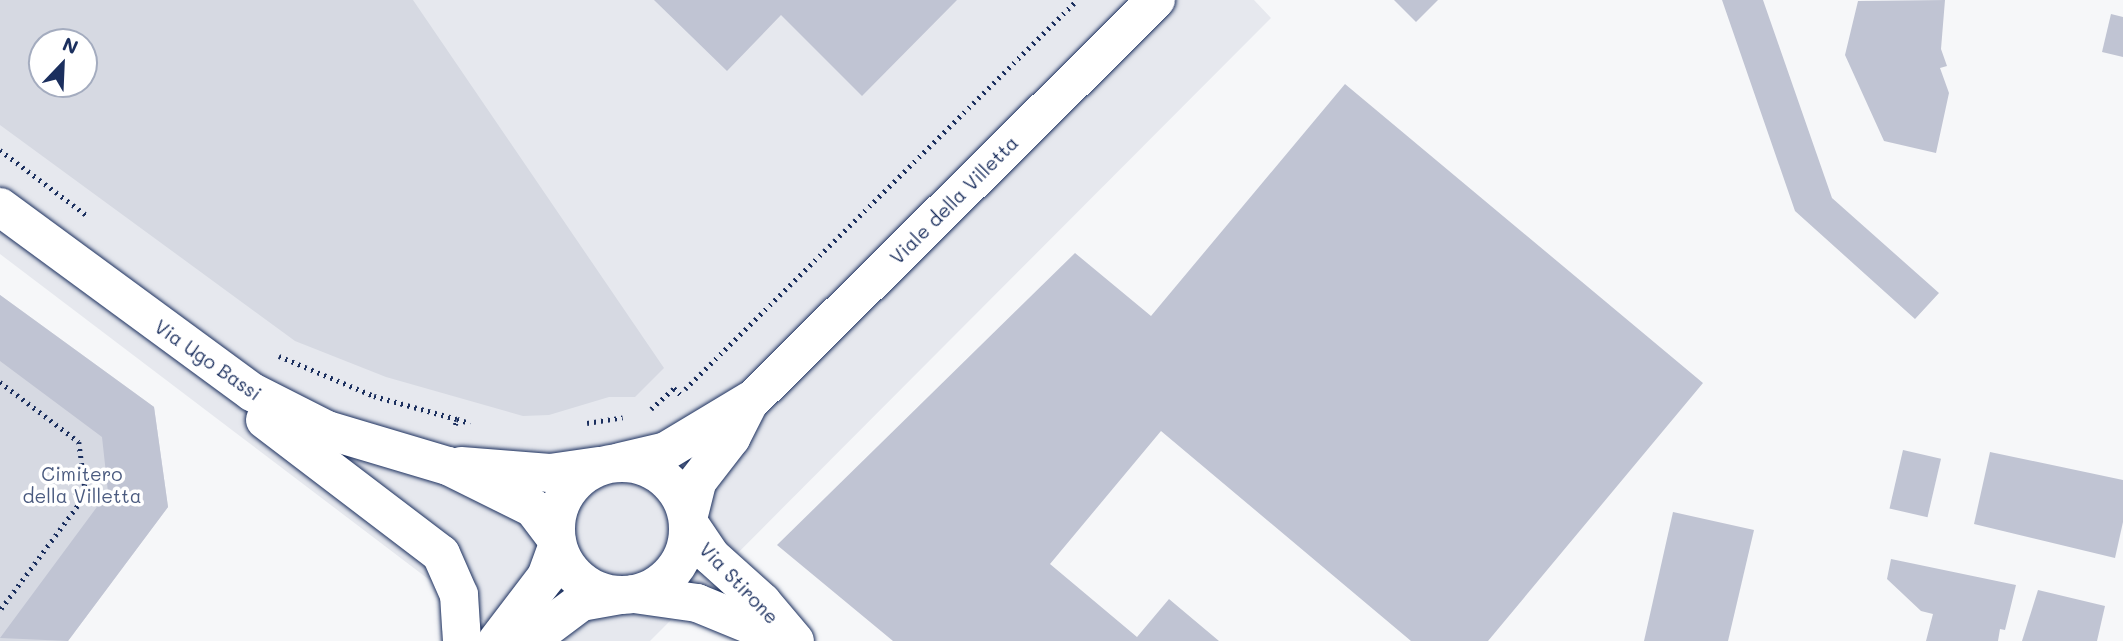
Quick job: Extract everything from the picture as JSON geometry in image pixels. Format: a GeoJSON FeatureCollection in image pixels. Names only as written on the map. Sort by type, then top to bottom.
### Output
{"type":"FeatureCollection","features":[{"type":"Feature","properties":{"kind":"street","name":"Viale della Villetta"},"geometry":{"type":"LineString","coordinates":[[688,521],[697,482],[752,399],[1156,0]]}},
{"type":"Feature","properties":{"kind":"street","name":"Via Ugo Bassi"},"geometry":{"type":"LineString","coordinates":[[0,207],[228,376],[327,430],[442,464],[533,508],[557,542]]}},
{"type":"Feature","properties":{"kind":"street"},"geometry":{"type":"LineString","coordinates":[[228,376],[261,416],[441,554],[459,595],[462,641]]}},
{"type":"Feature","properties":{"kind":"street","name":"Viale della Villetta"},"geometry":{"type":"LineString","coordinates":[[608,464],[666,451],[752,399]]}},
{"type":"Feature","properties":{"kind":"street","name":"Via Ugo Bassi"},"geometry":{"type":"LineString","coordinates":[[442,464],[550,473],[608,464]]}},
{"type":"Feature","properties":{"kind":"street"},"geometry":{"type":"LineString","coordinates":[[497,641],[546,577],[557,542],[556,518],[567,491],[608,464],[657,472],[677,492],[688,521],[685,548],[671,573],[627,594],[581,601],[529,641]]}},
{"type":"Feature","properties":{"kind":"street","name":"Via Stirone"},"geometry":{"type":"LineString","coordinates":[[688,521],[711,556],[762,602],[792,641]]}},
{"type":"Feature","properties":{"kind":"street"},"geometry":{"type":"LineString","coordinates":[[557,542],[581,581],[627,594]]}},
{"type":"Feature","properties":{"kind":"street","name":"Via Stirone"},"geometry":{"type":"LineString","coordinates":[[627,594],[697,603],[792,641]]}},
{"type":"Feature","properties":{"kind":"path"},"geometry":{"type":"LineString","coordinates":[[679,394],[1077,0]]}},
{"type":"Feature","properties":{"kind":"path"},"geometry":{"type":"LineString","coordinates":[[0,150],[96,222]]}},
{"type":"Feature","properties":{"kind":"path"},"geometry":{"type":"LineString","coordinates":[[274,354],[374,396],[457,419]]}},
{"type":"Feature","properties":{"kind":"path"},"geometry":{"type":"LineString","coordinates":[[0,382],[79,442],[86,495],[0,611]]}},
{"type":"Feature","properties":{"kind":"shaded area"},"geometry":{"type":"Polygon","coordinates":[[[0,0],[1254,0],[1271,18],[650,641],[510,641],[0,254],[0,0]]]}},
{"type":"Feature","properties":{"kind":"green space"},"geometry":{"type":"Polygon","coordinates":[[[0,0],[413,0],[664,368],[635,397],[609,397],[549,415],[523,416],[386,377],[295,341],[0,125],[0,0]]]}},
{"type":"Feature","properties":{"kind":"green space","name":"Cimitero della Villetta"},"geometry":{"type":"Polygon","coordinates":[[[0,295],[154,407],[168,507],[68,641],[0,641],[0,295]]]}},
{"type":"Feature","properties":{"kind":"building"},"geometry":{"type":"Polygon","coordinates":[[[654,0],[957,0],[862,96],[781,15],[727,71],[654,0]]]}},
{"type":"Feature","properties":{"kind":"building"},"geometry":{"type":"Polygon","coordinates":[[[1394,0],[1438,0],[1416,22],[1394,0]]]}},
{"type":"Feature","properties":{"kind":"building"},"geometry":{"type":"Polygon","coordinates":[[[1722,0],[1763,0],[1832,198],[1939,293],[1915,319],[1795,211],[1722,0]]]}},
{"type":"Feature","properties":{"kind":"building"},"geometry":{"type":"Polygon","coordinates":[[[1945,0],[1941,49],[1947,66],[1940,68],[1949,93],[1936,153],[1884,141],[1845,55],[1858,1],[1945,0]]]}},
{"type":"Feature","properties":{"kind":"building"},"geometry":{"type":"Polygon","coordinates":[[[2111,14],[2123,17],[2123,57],[2102,52],[2111,14]]]}},
{"type":"Feature","properties":{"kind":"building"},"geometry":{"type":"Polygon","coordinates":[[[1345,84],[1703,383],[1488,641],[1411,641],[1161,431],[1050,564],[1137,637],[1169,599],[1219,641],[893,641],[777,545],[1075,253],[1151,316],[1345,84]]]}},
{"type":"Feature","properties":{"kind":"building"},"geometry":{"type":"Polygon","coordinates":[[[0,295],[154,407],[168,507],[68,641],[0,638],[108,492],[102,437],[0,361],[0,295]]]}},
{"type":"Feature","properties":{"kind":"building"},"geometry":{"type":"Polygon","coordinates":[[[1903,450],[1941,459],[1928,517],[1890,508],[1903,450]]]}},
{"type":"Feature","properties":{"kind":"building"},"geometry":{"type":"Polygon","coordinates":[[[1990,452],[2123,480],[2123,522],[2115,558],[1974,524],[1990,452]]]}},
{"type":"Feature","properties":{"kind":"building"},"geometry":{"type":"Polygon","coordinates":[[[1673,512],[1754,530],[1728,641],[1644,641],[1673,512]]]}},
{"type":"Feature","properties":{"kind":"building"},"geometry":{"type":"Polygon","coordinates":[[[1891,559],[2016,585],[2005,630],[2000,629],[1998,641],[1926,641],[1933,614],[1921,611],[1887,579],[1891,559]]]}},
{"type":"Feature","properties":{"kind":"building"},"geometry":{"type":"Polygon","coordinates":[[[2038,590],[2105,606],[2097,641],[2022,641],[2038,590]]]}}]}
